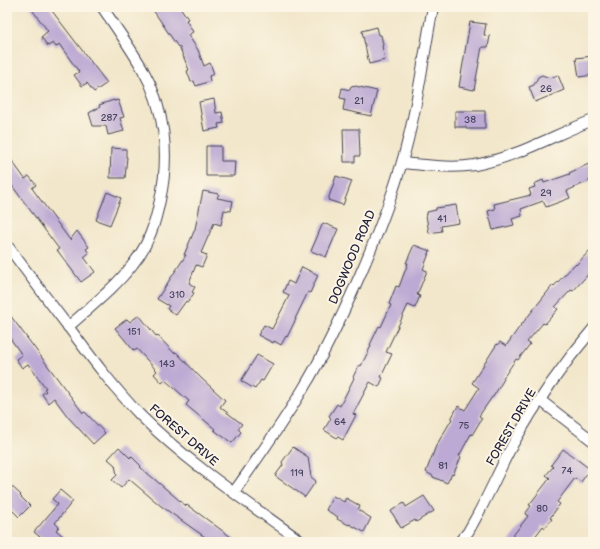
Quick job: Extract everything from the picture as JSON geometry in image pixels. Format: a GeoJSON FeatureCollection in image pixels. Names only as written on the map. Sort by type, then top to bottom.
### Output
{"type":"FeatureCollection","features":[{"type":"Feature","properties":{"kind":"street"},"geometry":{"type":"LineString","coordinates":[[68,327],[123,276],[143,249],[152,232],[156,219],[166,162],[164,133],[157,100],[142,68],[102,7]]}},
{"type":"Feature","properties":{"kind":"street","name":"DOGWOOD ROAD"},"geometry":{"type":"LineString","coordinates":[[234,492],[292,408],[312,374],[344,311],[367,260],[402,163],[418,95],[433,7]]}},
{"type":"Feature","properties":{"kind":"street"},"geometry":{"type":"LineString","coordinates":[[402,163],[437,166],[462,166],[489,162],[528,148],[593,120]]}},
{"type":"Feature","properties":{"kind":"street","name":"FOREST DRIVE"},"geometry":{"type":"LineString","coordinates":[[7,245],[108,379],[140,415],[178,450],[302,542]]}},
{"type":"Feature","properties":{"kind":"street","name":"FOREST DRIVE"},"geometry":{"type":"LineString","coordinates":[[459,542],[468,532],[514,444],[540,400],[566,363],[593,329]]}},
{"type":"Feature","properties":{"kind":"street"},"geometry":{"type":"LineString","coordinates":[[540,400],[593,441]]}},
{"type":"Feature","properties":{"kind":"building"},"geometry":{"type":"Polygon","coordinates":[[[30,7],[49,7],[107,83],[94,92],[87,83],[82,86],[74,75],[79,72],[59,44],[56,47],[53,43],[48,46],[41,37],[48,31],[30,7]]]}},
{"type":"Feature","properties":{"kind":"building"},"geometry":{"type":"Polygon","coordinates":[[[151,7],[180,7],[188,19],[186,20],[193,32],[188,35],[198,50],[204,66],[210,63],[214,74],[209,76],[210,81],[196,86],[194,81],[191,82],[187,71],[189,70],[179,46],[178,47],[151,7]]]}},
{"type":"Feature","properties":{"kind":"building"},"geometry":{"type":"Polygon","coordinates":[[[470,22],[486,24],[484,35],[490,36],[488,47],[482,47],[474,90],[459,87],[470,22]]]}},
{"type":"Feature","properties":{"kind":"building"},"geometry":{"type":"Polygon","coordinates":[[[377,27],[379,35],[381,35],[385,60],[369,64],[362,31],[377,27]]]}},
{"type":"Feature","properties":{"kind":"building"},"geometry":{"type":"Polygon","coordinates":[[[593,56],[593,75],[579,77],[576,58],[593,56]]]}},
{"type":"Feature","properties":{"kind":"building"},"geometry":{"type":"Polygon","coordinates":[[[542,75],[550,78],[558,75],[564,90],[535,102],[529,87],[534,85],[538,77],[542,75]]]}},
{"type":"Feature","properties":{"kind":"building"},"geometry":{"type":"Polygon","coordinates":[[[351,86],[377,91],[371,116],[343,110],[345,99],[340,98],[342,88],[350,90],[351,86]]]}},
{"type":"Feature","properties":{"kind":"building"},"geometry":{"type":"Polygon","coordinates":[[[214,99],[216,113],[222,112],[224,123],[218,124],[219,128],[204,131],[199,102],[214,99]]]}},
{"type":"Feature","properties":{"kind":"building"},"geometry":{"type":"Polygon","coordinates":[[[118,100],[124,117],[120,118],[124,131],[108,135],[106,126],[93,126],[89,113],[100,107],[99,105],[118,100]]]}},
{"type":"Feature","properties":{"kind":"building"},"geometry":{"type":"Polygon","coordinates":[[[455,111],[485,111],[485,129],[466,129],[466,127],[455,127],[455,111]]]}},
{"type":"Feature","properties":{"kind":"building"},"geometry":{"type":"Polygon","coordinates":[[[343,129],[359,129],[360,156],[355,156],[355,162],[344,162],[343,129]]]}},
{"type":"Feature","properties":{"kind":"building"},"geometry":{"type":"Polygon","coordinates":[[[206,146],[221,146],[221,161],[235,161],[234,176],[206,176],[206,146]]]}},
{"type":"Feature","properties":{"kind":"building"},"geometry":{"type":"Polygon","coordinates":[[[111,148],[126,149],[127,157],[125,178],[110,178],[111,148]]]}},
{"type":"Feature","properties":{"kind":"building"},"geometry":{"type":"Polygon","coordinates":[[[7,154],[25,179],[29,176],[36,185],[32,188],[70,240],[77,231],[89,247],[86,249],[89,253],[84,257],[95,272],[81,282],[57,250],[59,249],[7,179],[7,154]]]}},
{"type":"Feature","properties":{"kind":"building"},"geometry":{"type":"Polygon","coordinates":[[[593,162],[593,179],[567,191],[570,198],[546,207],[543,201],[521,209],[522,216],[512,219],[514,225],[493,230],[488,211],[495,209],[494,204],[531,195],[529,189],[535,187],[534,184],[543,180],[544,183],[570,174],[569,173],[593,162]]]}},
{"type":"Feature","properties":{"kind":"building"},"geometry":{"type":"Polygon","coordinates":[[[336,176],[352,181],[343,205],[328,200],[336,176]]]}},
{"type":"Feature","properties":{"kind":"building"},"geometry":{"type":"Polygon","coordinates":[[[203,191],[219,194],[217,198],[233,201],[231,211],[224,210],[221,225],[214,223],[201,253],[207,255],[202,267],[196,265],[189,283],[195,287],[192,292],[194,293],[176,315],[167,309],[169,306],[157,299],[186,255],[184,255],[195,229],[203,191]]]}},
{"type":"Feature","properties":{"kind":"building"},"geometry":{"type":"Polygon","coordinates":[[[107,192],[121,198],[110,225],[96,220],[107,192]]]}},
{"type":"Feature","properties":{"kind":"building"},"geometry":{"type":"Polygon","coordinates":[[[456,205],[459,223],[441,226],[442,231],[429,233],[426,215],[427,212],[436,210],[436,208],[456,205]]]}},
{"type":"Feature","properties":{"kind":"building"},"geometry":{"type":"Polygon","coordinates":[[[323,223],[338,229],[326,257],[311,251],[323,223]]]}},
{"type":"Feature","properties":{"kind":"building"},"geometry":{"type":"Polygon","coordinates":[[[414,245],[430,251],[423,269],[427,271],[417,295],[420,296],[415,308],[408,305],[386,352],[392,354],[381,377],[383,378],[379,387],[370,382],[353,414],[356,415],[343,440],[338,437],[337,438],[324,430],[331,418],[329,416],[337,404],[340,406],[359,365],[361,366],[371,346],[370,345],[379,326],[381,327],[391,305],[389,304],[396,286],[399,287],[408,263],[406,263],[414,245]]]}},
{"type":"Feature","properties":{"kind":"building"},"geometry":{"type":"Polygon","coordinates":[[[593,247],[593,269],[573,291],[571,290],[555,307],[558,309],[545,324],[543,323],[527,342],[530,344],[518,360],[516,359],[503,378],[504,379],[493,397],[479,416],[482,418],[459,456],[461,457],[453,475],[452,474],[447,483],[426,472],[436,446],[458,406],[465,410],[479,388],[472,383],[497,344],[498,345],[500,342],[506,346],[553,285],[554,286],[593,247]]]}},
{"type":"Feature","properties":{"kind":"building"},"geometry":{"type":"Polygon","coordinates":[[[302,267],[318,275],[310,293],[308,292],[287,337],[286,336],[281,345],[274,341],[273,343],[258,335],[264,325],[272,329],[289,296],[283,292],[288,281],[294,284],[302,267]]]}},
{"type":"Feature","properties":{"kind":"building"},"geometry":{"type":"Polygon","coordinates":[[[7,311],[83,413],[85,412],[105,433],[93,444],[68,417],[54,398],[48,403],[42,394],[46,391],[44,389],[46,388],[28,364],[22,368],[16,359],[22,355],[7,334],[7,311]]]}},
{"type":"Feature","properties":{"kind":"building"},"geometry":{"type":"Polygon","coordinates":[[[139,315],[156,336],[157,335],[174,353],[176,352],[225,400],[220,407],[242,424],[238,429],[241,432],[232,443],[214,430],[215,429],[186,405],[189,401],[165,380],[162,383],[154,374],[157,371],[137,349],[134,351],[115,328],[127,319],[130,322],[139,315]]]}},
{"type":"Feature","properties":{"kind":"building"},"geometry":{"type":"Polygon","coordinates":[[[257,355],[273,364],[263,381],[261,380],[255,389],[241,381],[257,355]]]}},
{"type":"Feature","properties":{"kind":"building"},"geometry":{"type":"Polygon","coordinates":[[[119,447],[186,506],[187,505],[238,542],[212,542],[161,506],[129,479],[121,488],[112,480],[117,475],[115,465],[108,459],[119,447]]]}},
{"type":"Feature","properties":{"kind":"building"},"geometry":{"type":"Polygon","coordinates":[[[293,447],[308,457],[311,477],[316,481],[305,497],[275,476],[283,465],[282,462],[293,447]]]}},
{"type":"Feature","properties":{"kind":"building"},"geometry":{"type":"Polygon","coordinates":[[[563,449],[590,469],[581,482],[575,478],[557,502],[560,504],[550,518],[552,519],[545,528],[543,526],[531,542],[508,542],[528,516],[525,514],[531,506],[529,505],[550,478],[546,475],[553,467],[551,465],[563,449]]]}},
{"type":"Feature","properties":{"kind":"building"},"geometry":{"type":"Polygon","coordinates":[[[7,482],[30,506],[19,517],[7,505],[7,482]]]}},
{"type":"Feature","properties":{"kind":"building"},"geometry":{"type":"Polygon","coordinates":[[[60,490],[73,501],[55,523],[59,527],[56,530],[70,542],[46,542],[34,532],[58,504],[52,499],[60,490]]]}},
{"type":"Feature","properties":{"kind":"building"},"geometry":{"type":"Polygon","coordinates":[[[333,496],[344,502],[346,498],[360,506],[358,510],[371,518],[364,532],[337,519],[338,517],[326,510],[333,496]]]}},
{"type":"Feature","properties":{"kind":"building"},"geometry":{"type":"Polygon","coordinates":[[[424,496],[434,511],[416,522],[415,520],[401,528],[391,511],[404,503],[406,507],[424,496]]]}}]}
